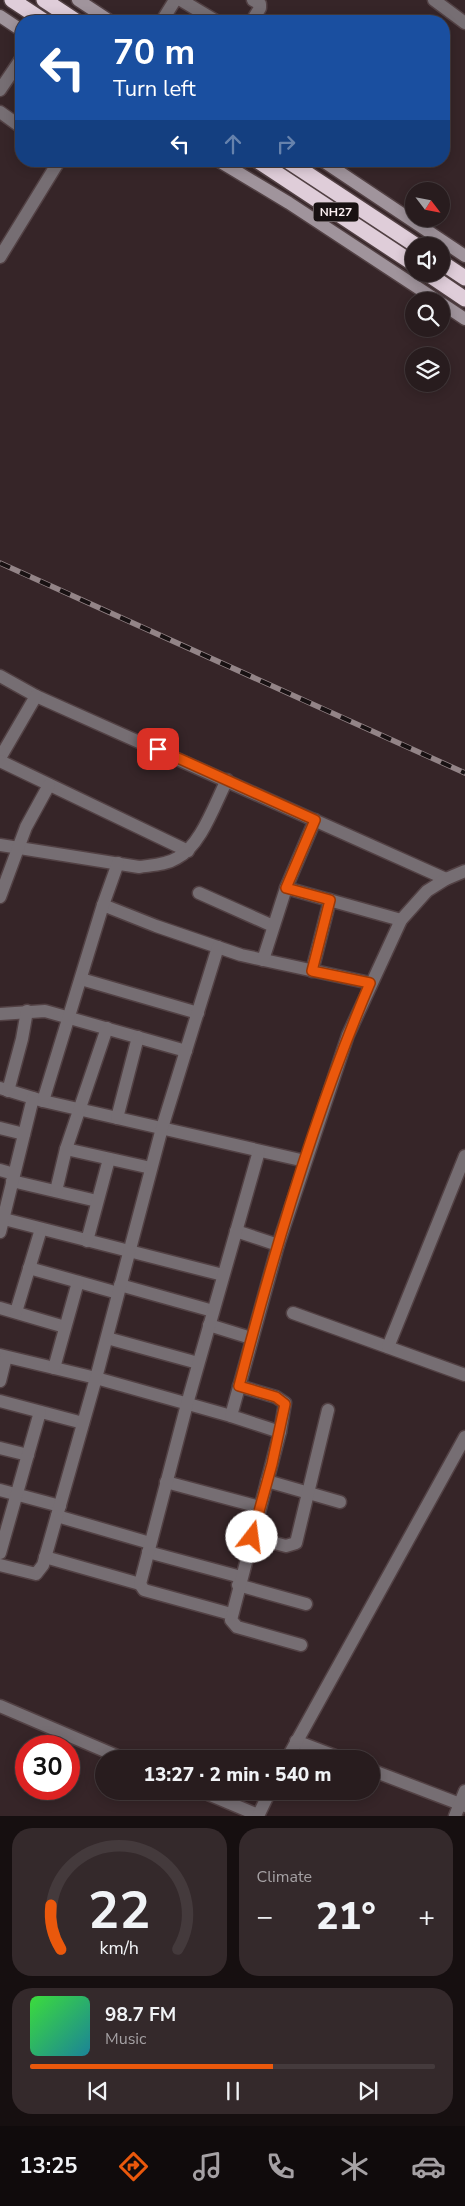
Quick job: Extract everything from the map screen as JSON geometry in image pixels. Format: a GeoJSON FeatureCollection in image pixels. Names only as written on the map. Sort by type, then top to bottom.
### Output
{"type":"FeatureCollection","features":[{"type":"Feature","properties":{"kind":"highway"},"geometry":{"type":"LineString","coordinates":[[12,0],[35,15]]}},
{"type":"Feature","properties":{"kind":"highway"},"geometry":{"type":"LineString","coordinates":[[44,0],[67,15]]}},
{"type":"Feature","properties":{"kind":"highway","name":"NH27"},"geometry":{"type":"LineString","coordinates":[[267,167],[405,258]]}},
{"type":"Feature","properties":{"kind":"highway","name":"NH27"},"geometry":{"type":"LineString","coordinates":[[297,167],[405,238]]}},
{"type":"Feature","properties":{"kind":"highway"},"geometry":{"type":"LineString","coordinates":[[450,268],[465,278]]}},
{"type":"Feature","properties":{"kind":"highway"},"geometry":{"type":"LineString","coordinates":[[440,282],[465,299]]}},
{"type":"Feature","properties":{"kind":"street"},"geometry":{"type":"LineString","coordinates":[[166,15],[175,0]]}},
{"type":"Feature","properties":{"kind":"street"},"geometry":{"type":"LineString","coordinates":[[182,0],[206,15]]}},
{"type":"Feature","properties":{"kind":"street"},"geometry":{"type":"LineString","coordinates":[[253,0],[260,4],[256,15]]}},
{"type":"Feature","properties":{"kind":"street"},"geometry":{"type":"LineString","coordinates":[[434,0],[465,23]]}},
{"type":"Feature","properties":{"kind":"street"},"geometry":{"type":"LineString","coordinates":[[81,1],[101,15]]}},
{"type":"Feature","properties":{"kind":"street"},"geometry":{"type":"LineString","coordinates":[[0,16],[15,26]]}},
{"type":"Feature","properties":{"kind":"street"},"geometry":{"type":"LineString","coordinates":[[0,90],[15,69]]}},
{"type":"Feature","properties":{"kind":"street"},"geometry":{"type":"LineString","coordinates":[[0,112],[15,123]]}},
{"type":"Feature","properties":{"kind":"street"},"geometry":{"type":"LineString","coordinates":[[0,257],[4,241],[55,167]]}},
{"type":"Feature","properties":{"kind":"street"},"geometry":{"type":"LineString","coordinates":[[229,167],[289,203],[425,292]]}},
{"type":"Feature","properties":{"kind":"street"},"geometry":{"type":"LineString","coordinates":[[332,167],[465,256]]}},
{"type":"Feature","properties":{"kind":"street"},"geometry":{"type":"LineString","coordinates":[[450,309],[465,319]]}},
{"type":"Feature","properties":{"kind":"street"},"geometry":{"type":"LineString","coordinates":[[0,676],[36,696],[446,879]]}},
{"type":"Feature","properties":{"kind":"street"},"geometry":{"type":"LineString","coordinates":[[36,696],[0,760],[188,851]]}},
{"type":"Feature","properties":{"kind":"street"},"geometry":{"type":"LineString","coordinates":[[0,845],[139,867],[161,865],[178,858],[188,851],[198,838],[227,780]]}},
{"type":"Feature","properties":{"kind":"street"},"geometry":{"type":"LineString","coordinates":[[0,897],[17,847],[34,810],[49,785]]}},
{"type":"Feature","properties":{"kind":"street"},"geometry":{"type":"LineString","coordinates":[[264,960],[286,888],[315,820]]}},
{"type":"Feature","properties":{"kind":"street"},"geometry":{"type":"LineString","coordinates":[[118,863],[69,1016],[24,1134],[2,1226],[41,1229],[223,1275]]}},
{"type":"Feature","properties":{"kind":"street"},"geometry":{"type":"LineString","coordinates":[[231,1416],[251,1338],[305,1161],[348,1035],[370,983],[401,920],[427,891],[446,879],[465,871]]}},
{"type":"Feature","properties":{"kind":"street"},"geometry":{"type":"LineString","coordinates":[[286,888],[401,920]]}},
{"type":"Feature","properties":{"kind":"street"},"geometry":{"type":"LineString","coordinates":[[199,893],[273,926]]}},
{"type":"Feature","properties":{"kind":"street"},"geometry":{"type":"LineString","coordinates":[[312,971],[330,900]]}},
{"type":"Feature","properties":{"kind":"street"},"geometry":{"type":"LineString","coordinates":[[103,906],[218,947],[264,960],[370,983]]}},
{"type":"Feature","properties":{"kind":"street"},"geometry":{"type":"LineString","coordinates":[[0,1565],[36,1574],[40,1571],[45,1557],[107,1338],[162,1128],[218,947]]}},
{"type":"Feature","properties":{"kind":"street"},"geometry":{"type":"LineString","coordinates":[[81,979],[198,1012]]}},
{"type":"Feature","properties":{"kind":"street"},"geometry":{"type":"LineString","coordinates":[[27,1011],[22,1039],[4,1089],[79,1109],[305,1161]]}},
{"type":"Feature","properties":{"kind":"street"},"geometry":{"type":"LineString","coordinates":[[0,1014],[45,1011],[69,1016],[186,1051]]}},
{"type":"Feature","properties":{"kind":"street"},"geometry":{"type":"LineString","coordinates":[[56,1191],[66,1149],[107,1028]]}},
{"type":"Feature","properties":{"kind":"street"},"geometry":{"type":"LineString","coordinates":[[117,1118],[138,1037]]}},
{"type":"Feature","properties":{"kind":"street"},"geometry":{"type":"LineString","coordinates":[[0,1128],[24,1134]]}},
{"type":"Feature","properties":{"kind":"street"},"geometry":{"type":"LineString","coordinates":[[66,1149],[151,1168]]}},
{"type":"Feature","properties":{"kind":"street"},"geometry":{"type":"LineString","coordinates":[[140,1584],[198,1363],[259,1151]]}},
{"type":"Feature","properties":{"kind":"street"},"geometry":{"type":"LineString","coordinates":[[388,1347],[465,1156]]}},
{"type":"Feature","properties":{"kind":"street"},"geometry":{"type":"LineString","coordinates":[[87,1241],[109,1159]]}},
{"type":"Feature","properties":{"kind":"street"},"geometry":{"type":"LineString","coordinates":[[0,1170],[13,1177],[56,1191],[97,1201]]}},
{"type":"Feature","properties":{"kind":"street"},"geometry":{"type":"LineString","coordinates":[[16,1312],[41,1229]]}},
{"type":"Feature","properties":{"kind":"street"},"geometry":{"type":"LineString","coordinates":[[236,1231],[278,1246]]}},
{"type":"Feature","properties":{"kind":"street"},"geometry":{"type":"LineString","coordinates":[[29,1268],[78,1282],[120,1289],[213,1311]]}},
{"type":"Feature","properties":{"kind":"street"},"geometry":{"type":"LineString","coordinates":[[54,1368],[78,1282]]}},
{"type":"Feature","properties":{"kind":"street"},"geometry":{"type":"LineString","coordinates":[[0,1308],[65,1327]]}},
{"type":"Feature","properties":{"kind":"street"},"geometry":{"type":"LineString","coordinates":[[293,1313],[465,1375]]}},
{"type":"Feature","properties":{"kind":"street"},"geometry":{"type":"LineString","coordinates":[[209,1325],[251,1338]]}},
{"type":"Feature","properties":{"kind":"street"},"geometry":{"type":"LineString","coordinates":[[107,1338],[198,1363]]}},
{"type":"Feature","properties":{"kind":"street"},"geometry":{"type":"LineString","coordinates":[[0,1381],[3,1356],[96,1378],[231,1416],[280,1432]]}},
{"type":"Feature","properties":{"kind":"street"},"geometry":{"type":"LineString","coordinates":[[239,1386],[276,1397],[285,1404],[280,1432],[231,1614],[231,1620],[237,1627],[301,1645]]}},
{"type":"Feature","properties":{"kind":"street"},"geometry":{"type":"LineString","coordinates":[[0,1402],[83,1424]]}},
{"type":"Feature","properties":{"kind":"street"},"geometry":{"type":"LineString","coordinates":[[252,1537],[286,1546],[296,1543],[328,1410]]}},
{"type":"Feature","properties":{"kind":"street"},"geometry":{"type":"LineString","coordinates":[[0,1553],[40,1412]]}},
{"type":"Feature","properties":{"kind":"street"},"geometry":{"type":"LineString","coordinates":[[291,1750],[465,1437]]}},
{"type":"Feature","properties":{"kind":"street"},"geometry":{"type":"LineString","coordinates":[[0,1448],[28,1455]]}},
{"type":"Feature","properties":{"kind":"street"},"geometry":{"type":"LineString","coordinates":[[268,1480],[340,1502]]}},
{"type":"Feature","properties":{"kind":"street"},"geometry":{"type":"LineString","coordinates":[[166,1482],[260,1507]]}},
{"type":"Feature","properties":{"kind":"street"},"geometry":{"type":"LineString","coordinates":[[0,1490],[16,1494],[149,1548],[306,1604]]}},
{"type":"Feature","properties":{"kind":"street"},"geometry":{"type":"LineString","coordinates":[[45,1557],[140,1584],[144,1590],[231,1614]]}},
{"type":"Feature","properties":{"kind":"street"},"geometry":{"type":"LineString","coordinates":[[0,1706],[103,1750]]}},
{"type":"Feature","properties":{"kind":"street"},"geometry":{"type":"LineString","coordinates":[[296,1740],[321,1750]]}},
{"type":"Feature","properties":{"kind":"street"},"geometry":{"type":"LineString","coordinates":[[380,1774],[460,1809],[465,1790]]}},
{"type":"Feature","properties":{"kind":"street"},"geometry":{"type":"LineString","coordinates":[[222,1800],[258,1816],[266,1800]]}},
{"type":"Feature","properties":{"kind":"railway"},"geometry":{"type":"LineString","coordinates":[[0,563],[465,773]]}},
{"type":"Feature","properties":{"kind":"route"},"geometry":{"type":"LineString","coordinates":[[158,749],[315,820],[286,888],[330,900],[312,971],[370,983],[348,1035],[305,1161],[251,1338],[239,1386],[276,1397],[285,1404],[272,1464],[252,1537]]}}]}
